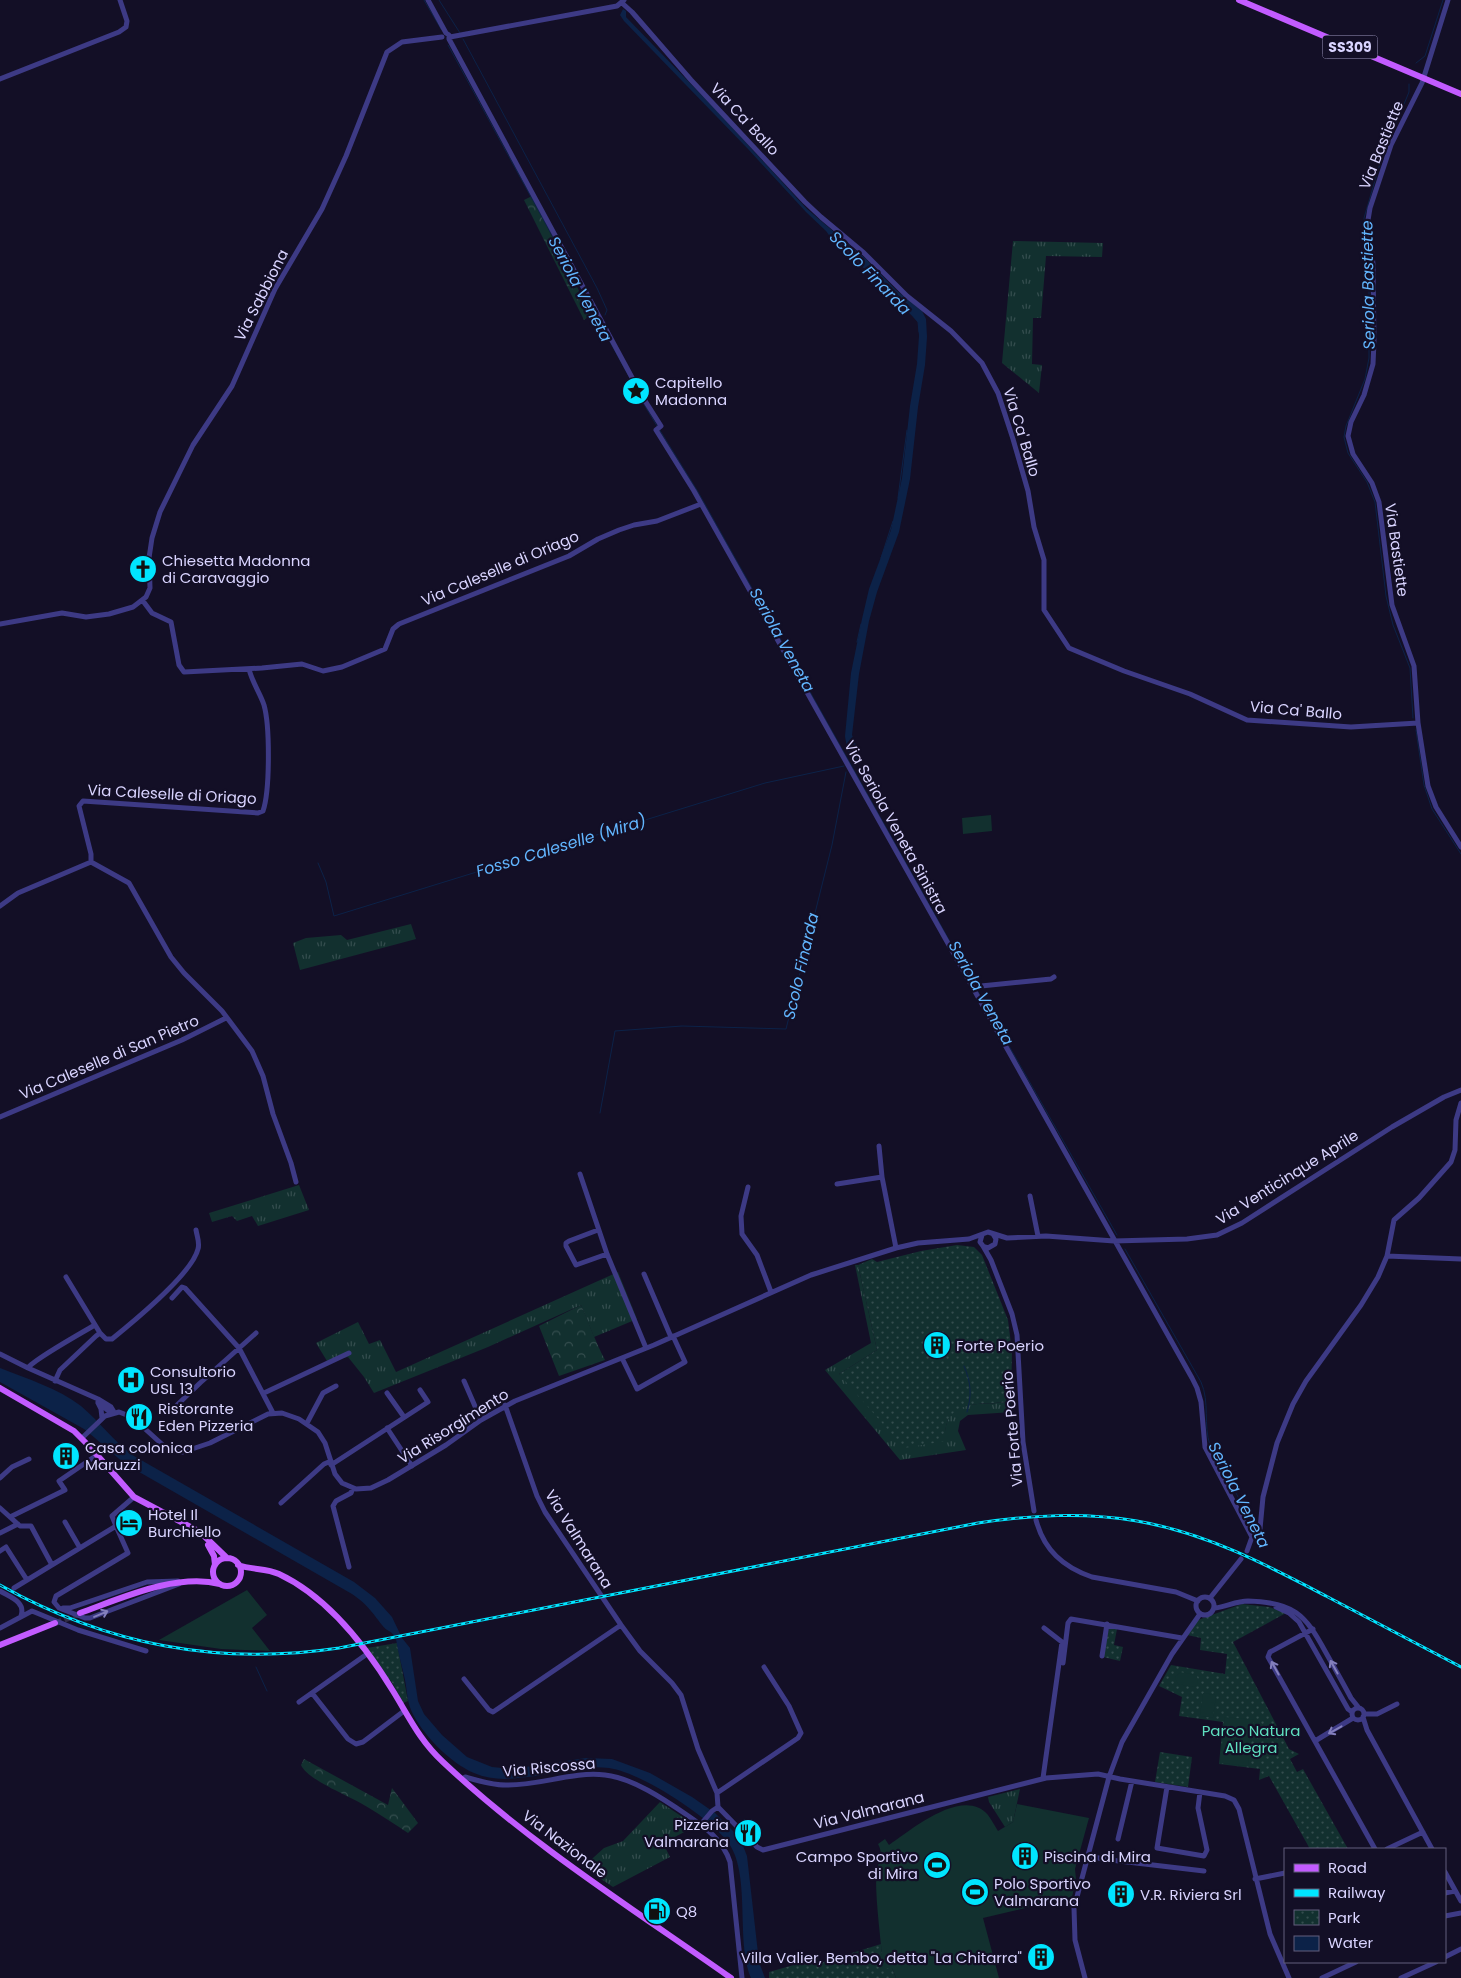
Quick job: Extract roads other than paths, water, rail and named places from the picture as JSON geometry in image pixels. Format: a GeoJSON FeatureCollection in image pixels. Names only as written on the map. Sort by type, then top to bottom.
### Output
{"type":"FeatureCollection","features":[{"type":"Feature","properties":{"kind":"main road","name":"SS309"},"geometry":{"type":"LineString","coordinates":[[1239,0],[1461,94]]}},
{"type":"Feature","properties":{"kind":"main road"},"geometry":{"type":"LineString","coordinates":[[0,1388],[84,1436],[97,1455],[134,1497],[204,1535],[227,1558],[238,1565],[240,1571],[239,1578]]}},
{"type":"Feature","properties":{"kind":"main road"},"geometry":{"type":"LineString","coordinates":[[185,1524],[206,1542],[212,1550],[214,1577],[220,1584]]}},
{"type":"Feature","properties":{"kind":"main road"},"geometry":{"type":"LineString","coordinates":[[80,1613],[131,1595],[203,1576],[220,1560],[227,1558]]}},
{"type":"Feature","properties":{"kind":"main road","name":"Via Nazionale"},"geometry":{"type":"LineString","coordinates":[[238,1565],[258,1570],[268,1570],[278,1574],[319,1598],[337,1615],[368,1654],[390,1685],[413,1727],[430,1750],[462,1779],[556,1855],[731,1978]]}},
{"type":"Feature","properties":{"kind":"main road"},"geometry":{"type":"LineString","coordinates":[[188,1581],[231,1585],[239,1578],[258,1570]]}},
{"type":"Feature","properties":{"kind":"main road"},"geometry":{"type":"LineString","coordinates":[[0,1645],[55,1623]]}},
{"type":"Feature","properties":{"kind":"street"},"geometry":{"type":"LineString","coordinates":[[0,79],[120,32],[126,27],[127,21],[120,0]]}},
{"type":"Feature","properties":{"kind":"street","name":"Via Seriola Veneta Sinistra"},"geometry":{"type":"LineString","coordinates":[[428,0],[658,428],[1196,1384],[1201,1402],[1205,1447],[1254,1537]]}},
{"type":"Feature","properties":{"kind":"street","name":"Via Bastiette"},"geometry":{"type":"LineString","coordinates":[[1448,0],[1423,78],[1391,145],[1369,216],[1373,264],[1373,364],[1369,381],[1351,422],[1348,436],[1353,454],[1372,483],[1379,502],[1392,605],[1414,666],[1418,723],[1428,786],[1432,800],[1461,847]]}},
{"type":"Feature","properties":{"kind":"street","name":"Via Sabbiona"},"geometry":{"type":"LineString","coordinates":[[143,601],[150,588],[150,546],[160,512],[193,445],[229,391],[268,302],[322,209],[346,156],[387,52],[402,42],[544,21],[617,6],[623,2]]}},
{"type":"Feature","properties":{"kind":"street","name":"Via Ca' Ballo"},"geometry":{"type":"LineString","coordinates":[[623,2],[692,80],[821,217],[864,253],[907,296],[950,331],[982,363],[998,393],[1014,439],[1028,491],[1034,527],[1044,565],[1044,610],[1069,648],[1124,671],[1190,694],[1247,720],[1351,727],[1418,723]]}},
{"type":"Feature","properties":{"kind":"street","name":"Via Caleselle di Oriago"},"geometry":{"type":"LineString","coordinates":[[91,862],[92,854],[79,806],[83,801],[258,813],[263,811],[267,775],[267,720],[264,704],[249,669],[302,664],[320,671],[342,667],[388,646],[393,629],[399,624],[568,556],[612,533],[634,525],[658,521],[701,504]]}},
{"type":"Feature","properties":{"kind":"street"},"geometry":{"type":"LineString","coordinates":[[0,624],[62,613],[93,617],[127,609],[143,601],[152,613],[171,622],[179,665],[184,672],[249,669]]}},
{"type":"Feature","properties":{"kind":"street"},"geometry":{"type":"LineString","coordinates":[[0,906],[18,893],[91,862]]}},
{"type":"Feature","properties":{"kind":"street","name":"Via Caleselle di San Pietro"},"geometry":{"type":"LineString","coordinates":[[91,862],[129,883],[171,957],[215,1004],[256,1060],[296,1182]]}},
{"type":"Feature","properties":{"kind":"street"},"geometry":{"type":"LineString","coordinates":[[981,986],[1051,979],[1054,977]]}},
{"type":"Feature","properties":{"kind":"street","name":"Via Caleselle di San Pietro"},"geometry":{"type":"LineString","coordinates":[[0,1117],[180,1041],[226,1018]]}},
{"type":"Feature","properties":{"kind":"street","name":"Via Venticinque Aprile"},"geometry":{"type":"LineString","coordinates":[[1114,1241],[1187,1239],[1224,1233],[1392,1127],[1444,1097],[1461,1090]]}},
{"type":"Feature","properties":{"kind":"street"},"geometry":{"type":"LineString","coordinates":[[1247,1551],[1254,1537],[1260,1531],[1261,1510],[1268,1476],[1277,1443],[1293,1404],[1306,1381],[1371,1288],[1387,1256],[1394,1220],[1419,1198],[1453,1157],[1456,1140],[1456,1120],[1461,1103]]}},
{"type":"Feature","properties":{"kind":"street"},"geometry":{"type":"LineString","coordinates":[[879,1146],[882,1177],[896,1248]]}},
{"type":"Feature","properties":{"kind":"street"},"geometry":{"type":"LineString","coordinates":[[580,1174],[607,1254],[646,1348]]}},
{"type":"Feature","properties":{"kind":"street"},"geometry":{"type":"LineString","coordinates":[[837,1184],[882,1177]]}},
{"type":"Feature","properties":{"kind":"street"},"geometry":{"type":"LineString","coordinates":[[748,1187],[741,1216],[742,1234],[757,1255],[771,1292]]}},
{"type":"Feature","properties":{"kind":"street"},"geometry":{"type":"LineString","coordinates":[[1030,1196],[1038,1236]]}},
{"type":"Feature","properties":{"kind":"street"},"geometry":{"type":"LineString","coordinates":[[66,1277],[100,1333],[106,1339],[112,1339],[171,1288],[198,1250],[199,1242],[196,1230]]}},
{"type":"Feature","properties":{"kind":"street"},"geometry":{"type":"LineString","coordinates":[[598,1230],[569,1241],[566,1243],[566,1246],[576,1264],[607,1254]]}},
{"type":"Feature","properties":{"kind":"street","name":"Via Risorgimento"},"geometry":{"type":"LineString","coordinates":[[353,1488],[363,1489],[379,1485],[506,1406],[646,1348],[811,1275],[896,1248],[925,1242],[969,1239],[988,1232],[1007,1238],[1038,1236],[1114,1241]]}},
{"type":"Feature","properties":{"kind":"street"},"geometry":{"type":"LineString","coordinates":[[982,1234],[980,1240],[991,1260]]}},
{"type":"Feature","properties":{"kind":"street"},"geometry":{"type":"LineString","coordinates":[[991,1260],[996,1239],[993,1234]]}},
{"type":"Feature","properties":{"kind":"street","name":"Via Risorgimento"},"geometry":{"type":"LineString","coordinates":[[969,1239],[988,1248],[1007,1238]]}},
{"type":"Feature","properties":{"kind":"street"},"geometry":{"type":"LineString","coordinates":[[1387,1256],[1461,1259]]}},
{"type":"Feature","properties":{"kind":"street","name":"Via Forte Poerio"},"geometry":{"type":"LineString","coordinates":[[991,1260],[1012,1314],[1017,1335],[1023,1437],[1034,1511]]}},
{"type":"Feature","properties":{"kind":"street"},"geometry":{"type":"LineString","coordinates":[[622,1358],[638,1389],[685,1362],[644,1274]]}},
{"type":"Feature","properties":{"kind":"street"},"geometry":{"type":"LineString","coordinates":[[172,1298],[184,1287],[239,1348],[273,1413]]}},
{"type":"Feature","properties":{"kind":"street"},"geometry":{"type":"LineString","coordinates":[[28,1368],[35,1360],[95,1325]]}},
{"type":"Feature","properties":{"kind":"street"},"geometry":{"type":"LineString","coordinates":[[55,1381],[65,1364],[100,1333]]}},
{"type":"Feature","properties":{"kind":"street"},"geometry":{"type":"LineString","coordinates":[[176,1407],[200,1383],[256,1334]]}},
{"type":"Feature","properties":{"kind":"street"},"geometry":{"type":"LineString","coordinates":[[264,1393],[349,1353]]}},
{"type":"Feature","properties":{"kind":"street"},"geometry":{"type":"LineString","coordinates":[[0,1354],[92,1397],[112,1412]]}},
{"type":"Feature","properties":{"kind":"street"},"geometry":{"type":"LineString","coordinates":[[464,1381],[481,1420]]}},
{"type":"Feature","properties":{"kind":"street"},"geometry":{"type":"LineString","coordinates":[[307,1424],[323,1393],[336,1386]]}},
{"type":"Feature","properties":{"kind":"street"},"geometry":{"type":"LineString","coordinates":[[281,1502],[324,1464],[331,1463],[428,1402],[420,1390]]}},
{"type":"Feature","properties":{"kind":"street"},"geometry":{"type":"LineString","coordinates":[[387,1393],[404,1417]]}},
{"type":"Feature","properties":{"kind":"street"},"geometry":{"type":"LineString","coordinates":[[92,1397],[100,1407],[101,1419]]}},
{"type":"Feature","properties":{"kind":"street","name":"Via Valmarana"},"geometry":{"type":"LineString","coordinates":[[506,1406],[542,1507],[603,1601],[640,1651],[672,1683],[681,1695],[698,1749],[717,1793],[718,1807],[757,1847],[763,1850],[1043,1778],[1094,1774],[1225,1796],[1234,1800],[1237,1804],[1272,1940],[1289,1978]]}},
{"type":"Feature","properties":{"kind":"street"},"geometry":{"type":"LineString","coordinates":[[84,1436],[101,1419],[112,1412],[122,1412],[130,1415],[159,1442],[171,1450],[180,1452],[190,1451],[210,1443],[273,1413],[291,1416],[307,1424],[322,1436],[339,1481],[353,1488],[351,1493],[336,1501],[333,1506],[349,1567]]}},
{"type":"Feature","properties":{"kind":"street"},"geometry":{"type":"LineString","coordinates":[[387,1428],[412,1466]]}},
{"type":"Feature","properties":{"kind":"street"},"geometry":{"type":"LineString","coordinates":[[10,1517],[65,1490],[60,1481],[97,1455]]}},
{"type":"Feature","properties":{"kind":"street"},"geometry":{"type":"LineString","coordinates":[[0,1478],[12,1467],[28,1458]]}},
{"type":"Feature","properties":{"kind":"street"},"geometry":{"type":"LineString","coordinates":[[134,1497],[112,1516],[128,1553],[56,1596],[54,1600],[56,1605],[68,1612],[90,1618],[123,1604],[166,1591],[188,1581]]}},
{"type":"Feature","properties":{"kind":"street"},"geometry":{"type":"LineString","coordinates":[[0,1508],[18,1524],[32,1526],[52,1565]]}},
{"type":"Feature","properties":{"kind":"street"},"geometry":{"type":"LineString","coordinates":[[1036,1520],[1041,1537],[1058,1560],[1079,1573],[1176,1592],[1198,1601]]}},
{"type":"Feature","properties":{"kind":"street"},"geometry":{"type":"LineString","coordinates":[[65,1522],[80,1548]]}},
{"type":"Feature","properties":{"kind":"street"},"geometry":{"type":"LineString","coordinates":[[0,1533],[18,1524]]}},
{"type":"Feature","properties":{"kind":"street"},"geometry":{"type":"LineString","coordinates":[[14,1588],[116,1526]]}},
{"type":"Feature","properties":{"kind":"street"},"geometry":{"type":"LineString","coordinates":[[0,1551],[6,1547],[27,1580]]}},
{"type":"Feature","properties":{"kind":"street"},"geometry":{"type":"LineString","coordinates":[[1210,1598],[1241,1559]]}},
{"type":"Feature","properties":{"kind":"street"},"geometry":{"type":"LineString","coordinates":[[56,1605],[70,1608],[147,1582],[188,1581]]}},
{"type":"Feature","properties":{"kind":"street"},"geometry":{"type":"LineString","coordinates":[[0,1591],[21,1604],[20,1616]]}},
{"type":"Feature","properties":{"kind":"street"},"geometry":{"type":"LineString","coordinates":[[1215,1608],[1210,1598],[1204,1597],[1198,1601],[1196,1608],[1200,1614],[1208,1616],[1215,1608],[1235,1602],[1276,1604],[1293,1610],[1305,1619],[1313,1629],[1351,1698],[1363,1711],[1367,1730]]}},
{"type":"Feature","properties":{"kind":"street"},"geometry":{"type":"LineString","coordinates":[[1263,1603],[1282,1610],[1300,1622],[1348,1709],[1367,1730],[1431,1848]]}},
{"type":"Feature","properties":{"kind":"street"},"geometry":{"type":"LineString","coordinates":[[0,1628],[32,1611],[78,1630],[146,1651]]}},
{"type":"Feature","properties":{"kind":"street"},"geometry":{"type":"LineString","coordinates":[[1085,1978],[1075,1940],[1073,1919],[1076,1895],[1109,1776],[1122,1742],[1182,1638],[1200,1614]]}},
{"type":"Feature","properties":{"kind":"street"},"geometry":{"type":"LineString","coordinates":[[1063,1664],[1070,1620],[1074,1618],[1182,1638]]}},
{"type":"Feature","properties":{"kind":"street"},"geometry":{"type":"LineString","coordinates":[[1102,1656],[1107,1624]]}},
{"type":"Feature","properties":{"kind":"street"},"geometry":{"type":"LineString","coordinates":[[464,1679],[489,1710],[493,1712],[621,1625]]}},
{"type":"Feature","properties":{"kind":"street"},"geometry":{"type":"LineString","coordinates":[[1043,1778],[1062,1643],[1060,1639],[1044,1628]]}},
{"type":"Feature","properties":{"kind":"street"},"geometry":{"type":"LineString","coordinates":[[1313,1629],[1270,1652],[1268,1656],[1374,1848]]}},
{"type":"Feature","properties":{"kind":"street"},"geometry":{"type":"LineString","coordinates":[[299,1702],[368,1654]]}},
{"type":"Feature","properties":{"kind":"street"},"geometry":{"type":"LineString","coordinates":[[717,1793],[795,1740],[801,1733],[789,1706],[764,1667]]}},
{"type":"Feature","properties":{"kind":"street"},"geometry":{"type":"LineString","coordinates":[[312,1693],[348,1739],[356,1744],[364,1742],[404,1711]]}},
{"type":"Feature","properties":{"kind":"street"},"geometry":{"type":"LineString","coordinates":[[1315,1741],[1354,1717],[1377,1714],[1397,1704]]}},
{"type":"Feature","properties":{"kind":"street"},"geometry":{"type":"LineString","coordinates":[[1354,1717],[1354,1710],[1359,1708]]}},
{"type":"Feature","properties":{"kind":"street","name":"Via Riscossa"},"geometry":{"type":"LineString","coordinates":[[462,1779],[465,1777],[507,1785],[571,1776],[606,1775],[641,1787],[666,1800],[702,1823],[723,1846],[730,1862],[742,1978]]}},
{"type":"Feature","properties":{"kind":"street"},"geometry":{"type":"LineString","coordinates":[[1118,1839],[1132,1781]]}},
{"type":"Feature","properties":{"kind":"street"},"geometry":{"type":"LineString","coordinates":[[1167,1787],[1157,1848],[1204,1856],[1208,1850],[1198,1808],[1200,1792]]}},
{"type":"Feature","properties":{"kind":"street"},"geometry":{"type":"LineString","coordinates":[[702,1823],[718,1807]]}},
{"type":"Feature","properties":{"kind":"street"},"geometry":{"type":"LineString","coordinates":[[1389,1848],[1423,1832]]}},
{"type":"Feature","properties":{"kind":"street"},"geometry":{"type":"LineString","coordinates":[[1087,1855],[1102,1859],[1204,1871]]}},
{"type":"Feature","properties":{"kind":"street"},"geometry":{"type":"LineString","coordinates":[[1255,1878],[1284,1873]]}},
{"type":"Feature","properties":{"kind":"street"},"geometry":{"type":"LineString","coordinates":[[1446,1874],[1461,1901]]}},
{"type":"Feature","properties":{"kind":"street"},"geometry":{"type":"LineString","coordinates":[[1446,1893],[1455,1891]]}},
{"type":"Feature","properties":{"kind":"street"},"geometry":{"type":"LineString","coordinates":[[1446,1916],[1461,1913]]}},
{"type":"Feature","properties":{"kind":"street"},"geometry":{"type":"LineString","coordinates":[[1446,1956],[1461,1949]]}},
{"type":"Feature","properties":{"kind":"street"},"geometry":{"type":"LineString","coordinates":[[1322,1978],[1354,1963]]}},
{"type":"Feature","properties":{"kind":"street"},"geometry":{"type":"LineString","coordinates":[[1401,1978],[1434,1963]]}},
{"type":"Feature","properties":{"kind":"water"},"geometry":{"type":"Polygon","coordinates":[[[623,9],[626,11],[626,17],[717,111],[807,209],[866,259],[896,290],[922,311],[926,319],[925,365],[910,479],[899,532],[877,592],[869,621],[859,674],[852,735],[861,758],[854,767],[848,752],[845,736],[851,673],[869,589],[891,530],[902,478],[917,364],[918,322],[876,279],[834,242],[826,231],[624,21],[620,15],[623,9]]]}},
{"type":"Feature","properties":{"kind":"water"},"geometry":{"type":"Polygon","coordinates":[[[0,1368],[42,1384],[72,1400],[88,1412],[120,1445],[134,1456],[354,1582],[375,1598],[392,1617],[402,1638],[410,1648],[418,1701],[424,1714],[442,1735],[467,1757],[492,1767],[512,1769],[586,1758],[612,1759],[650,1773],[692,1797],[715,1813],[740,1838],[747,1856],[759,1962],[765,1978],[751,1978],[746,1962],[741,1888],[735,1854],[727,1841],[704,1819],[655,1786],[609,1768],[575,1769],[507,1779],[485,1777],[455,1762],[437,1746],[416,1719],[409,1702],[396,1639],[369,1608],[352,1594],[127,1465],[84,1429],[0,1382],[0,1368]]]}},
{"type":"Feature","properties":{"kind":"waterway","name":"Seriola Veneta"},"geometry":{"type":"LineString","coordinates":[[424,0],[441,29]]}},
{"type":"Feature","properties":{"kind":"waterway"},"geometry":{"type":"LineString","coordinates":[[439,0],[460,33]]}},
{"type":"Feature","properties":{"kind":"waterway","name":"Seriola Bastiette"},"geometry":{"type":"LineString","coordinates":[[1416,63],[1425,56],[1443,0]]}},
{"type":"Feature","properties":{"kind":"waterway"},"geometry":{"type":"LineString","coordinates":[[463,39],[597,288],[607,310],[605,315]]}},
{"type":"Feature","properties":{"kind":"waterway","name":"Seriola Veneta"},"geometry":{"type":"LineString","coordinates":[[448,45],[638,393]]}},
{"type":"Feature","properties":{"kind":"waterway","name":"Seriola Bastiette"},"geometry":{"type":"LineString","coordinates":[[1409,84],[1409,92],[1381,160],[1364,218],[1369,264],[1369,358],[1365,379],[1346,426],[1344,437],[1348,453],[1367,482],[1375,502],[1386,596],[1393,625],[1410,668],[1413,718]]}},
{"type":"Feature","properties":{"kind":"waterway","name":"Scolo Finarda"},"geometry":{"type":"LineString","coordinates":[[913,316],[918,322],[919,332]]}},
{"type":"Feature","properties":{"kind":"waterway","name":"Seriola Veneta"},"geometry":{"type":"LineString","coordinates":[[642,401],[657,426]]}},
{"type":"Feature","properties":{"kind":"waterway","name":"Seriola Veneta"},"geometry":{"type":"LineString","coordinates":[[659,429],[698,492],[977,990],[1117,1235]]}},
{"type":"Feature","properties":{"kind":"waterway","name":"Scolo Finarda"},"geometry":{"type":"LineString","coordinates":[[898,498],[907,430]]}},
{"type":"Feature","properties":{"kind":"waterway","name":"Scolo Finarda"},"geometry":{"type":"LineString","coordinates":[[881,558],[893,521]]}},
{"type":"Feature","properties":{"kind":"waterway","name":"Scolo Finarda"},"geometry":{"type":"LineString","coordinates":[[857,642],[861,624]]}},
{"type":"Feature","properties":{"kind":"waterway","name":"Seriola Bastiette"},"geometry":{"type":"LineString","coordinates":[[1416,730],[1424,785],[1432,809],[1461,854]]}},
{"type":"Feature","properties":{"kind":"waterway","name":"Fosso Caleselle (Mira)"},"geometry":{"type":"LineString","coordinates":[[318,863],[326,882],[334,916],[765,783],[844,766]]}},
{"type":"Feature","properties":{"kind":"waterway","name":"Scolo Finarda"},"geometry":{"type":"LineString","coordinates":[[600,1113],[615,1031],[682,1026],[786,1029],[832,845],[846,772]]}},
{"type":"Feature","properties":{"kind":"waterway","name":"Seriola Veneta"},"geometry":{"type":"LineString","coordinates":[[1125,1249],[1201,1382],[1204,1390],[1210,1445],[1256,1530]]}},
{"type":"Feature","properties":{"kind":"waterway"},"geometry":{"type":"LineString","coordinates":[[964,1366],[970,1389],[967,1412]]}},
{"type":"Feature","properties":{"kind":"waterway"},"geometry":{"type":"LineString","coordinates":[[256,1667],[267,1691]]}},
{"type":"Feature","properties":{"kind":"tunnel"},"geometry":{"type":"LineString","coordinates":[[56,1623],[79,1614]]}},
{"type":"Feature","properties":{"kind":"railway"},"geometry":{"type":"LineString","coordinates":[[0,1585],[40,1606],[81,1623],[122,1636],[164,1646],[207,1652],[250,1654],[294,1653],[339,1648],[978,1523],[1038,1516],[1097,1516],[1162,1526],[1187,1533],[1234,1551],[1258,1561],[1461,1667]]}},
{"type":"Feature","properties":{"kind":"place","name":"Capitello Madonna"},"geometry":{"type":"Point","coordinates":[636,391]}},
{"type":"Feature","properties":{"kind":"place","name":"Chiesetta Madonna di Caravaggio"},"geometry":{"type":"Point","coordinates":[143,569]}},
{"type":"Feature","properties":{"kind":"place","name":"Forte Poerio"},"geometry":{"type":"Point","coordinates":[937,1345]}},
{"type":"Feature","properties":{"kind":"place","name":"Consultorio USL 13"},"geometry":{"type":"Point","coordinates":[131,1380]}},
{"type":"Feature","properties":{"kind":"place","name":"Ristorante Eden Pizzeria"},"geometry":{"type":"Point","coordinates":[139,1417]}},
{"type":"Feature","properties":{"kind":"place","name":"Casa colonica Maruzzi"},"geometry":{"type":"Point","coordinates":[66,1456]}},
{"type":"Feature","properties":{"kind":"place","name":"Hotel Il Burchiello"},"geometry":{"type":"Point","coordinates":[129,1523]}},
{"type":"Feature","properties":{"kind":"place","name":"Pizzeria Valmarana"},"geometry":{"type":"Point","coordinates":[748,1833]}},
{"type":"Feature","properties":{"kind":"place","name":"Piscina di Mira"},"geometry":{"type":"Point","coordinates":[1025,1856]}},
{"type":"Feature","properties":{"kind":"place","name":"Campo Sportivo di Mira"},"geometry":{"type":"Point","coordinates":[937,1865]}},
{"type":"Feature","properties":{"kind":"place","name":"Polo Sportivo Valmarana"},"geometry":{"type":"Point","coordinates":[975,1892]}},
{"type":"Feature","properties":{"kind":"place","name":"V.R. Riviera Srl"},"geometry":{"type":"Point","coordinates":[1121,1894]}},
{"type":"Feature","properties":{"kind":"place","name":"Q8"},"geometry":{"type":"Point","coordinates":[657,1911]}},
{"type":"Feature","properties":{"kind":"place","name":"Villa Valier, Bembo, detta \"La Chitarra\""},"geometry":{"type":"Point","coordinates":[1041,1957]}},
{"type":"Feature","properties":{"kind":"park label","name":"Parco Natura Allegra"},"geometry":{"type":"Point","coordinates":[1251,1738]}}]}
